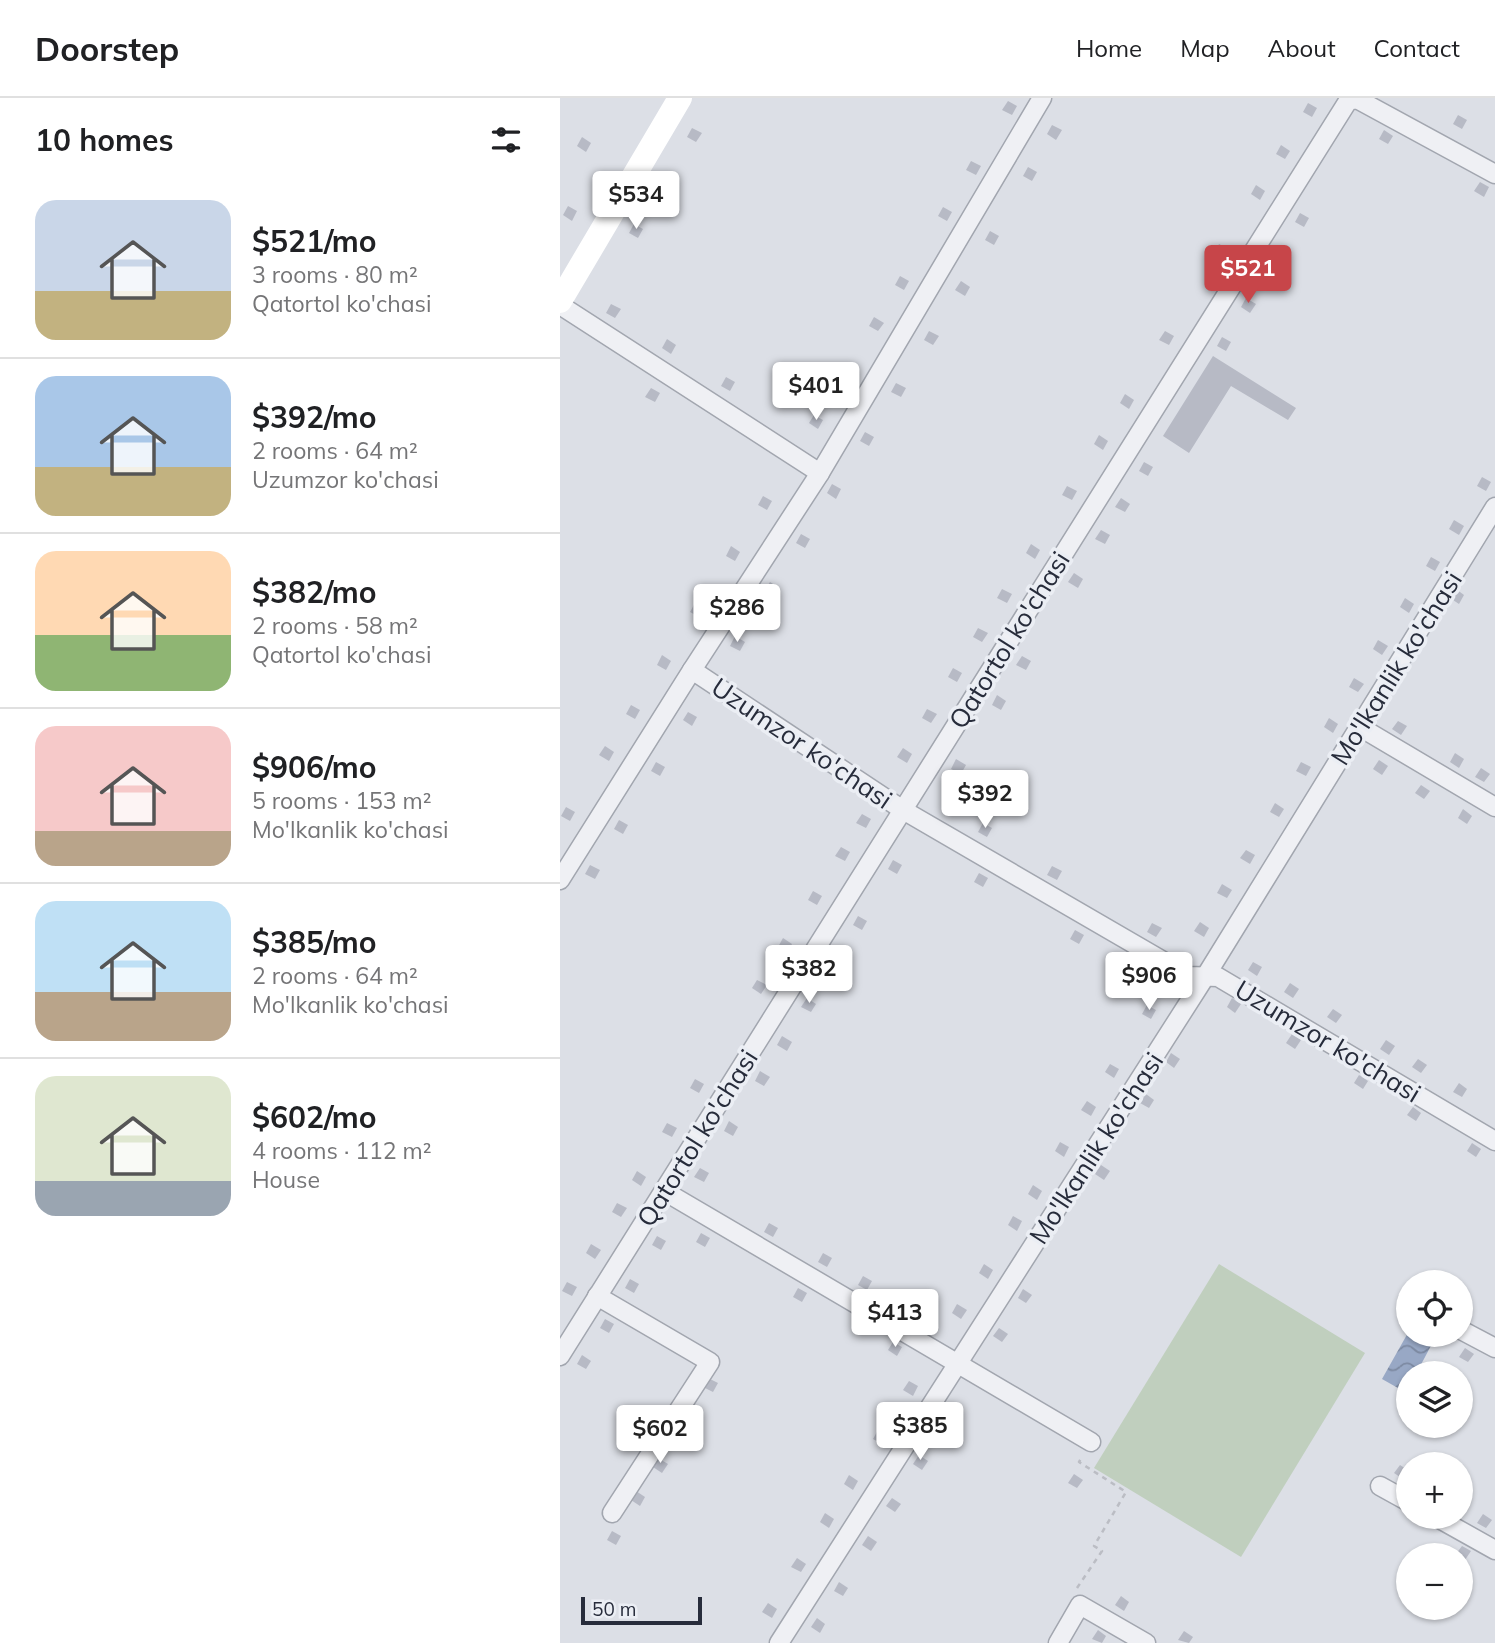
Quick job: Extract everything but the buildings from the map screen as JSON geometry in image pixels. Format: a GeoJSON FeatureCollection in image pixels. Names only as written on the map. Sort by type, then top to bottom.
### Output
{"type":"FeatureCollection","features":[{"type":"Feature","properties":{"kind":"street"},"geometry":{"type":"LineString","coordinates":[[680,98],[560,303],[820,474]]}},
{"type":"Feature","properties":{"kind":"street"},"geometry":{"type":"LineString","coordinates":[[560,880],[820,474],[1042,98]]}},
{"type":"Feature","properties":{"kind":"street","name":"Qatortol ko'chasi"},"geometry":{"type":"LineString","coordinates":[[560,1356],[1348,101],[1357,99],[1495,174]]}},
{"type":"Feature","properties":{"kind":"street","name":"Mo'lkanlik ko'chasi"},"geometry":{"type":"LineString","coordinates":[[779,1643],[1205,977],[1495,507]]}},
{"type":"Feature","properties":{"kind":"street","name":"Uzumzor ko'chasi"},"geometry":{"type":"LineString","coordinates":[[692,670],[902,810],[1189,976],[1218,977],[1495,1141]]}},
{"type":"Feature","properties":{"kind":"street"},"geometry":{"type":"LineString","coordinates":[[1360,727],[1495,807]]}},
{"type":"Feature","properties":{"kind":"street"},"geometry":{"type":"LineString","coordinates":[[664,1191],[1091,1442]]}},
{"type":"Feature","properties":{"kind":"street"},"geometry":{"type":"LineString","coordinates":[[597,1296],[710,1362],[612,1513]]}},
{"type":"Feature","properties":{"kind":"street"},"geometry":{"type":"LineString","coordinates":[[1473,1337],[1495,1349]]}},
{"type":"Feature","properties":{"kind":"street"},"geometry":{"type":"LineString","coordinates":[[1380,1486],[1396,1495]]}},
{"type":"Feature","properties":{"kind":"street"},"geometry":{"type":"LineString","coordinates":[[1457,1529],[1495,1550]]}},
{"type":"Feature","properties":{"kind":"street"},"geometry":{"type":"LineString","coordinates":[[1058,1643],[1080,1605],[1146,1643]]}},
{"type":"Feature","properties":{"kind":"path"},"geometry":{"type":"LineString","coordinates":[[1080,1605],[1077,1589],[1102,1551],[1094,1546],[1126,1492],[1079,1462],[1091,1442]]}},
{"type":"Feature","properties":{"kind":"green space"},"geometry":{"type":"Polygon","coordinates":[[[1219,1264],[1365,1353],[1241,1557],[1094,1468],[1219,1264]]]}},
{"type":"Feature","properties":{"kind":"water"},"geometry":{"type":"Polygon","coordinates":[[[1400,1347],[1430,1347],[1423,1361],[1396,1361],[1396,1387],[1382,1379],[1400,1347]]]}}]}
